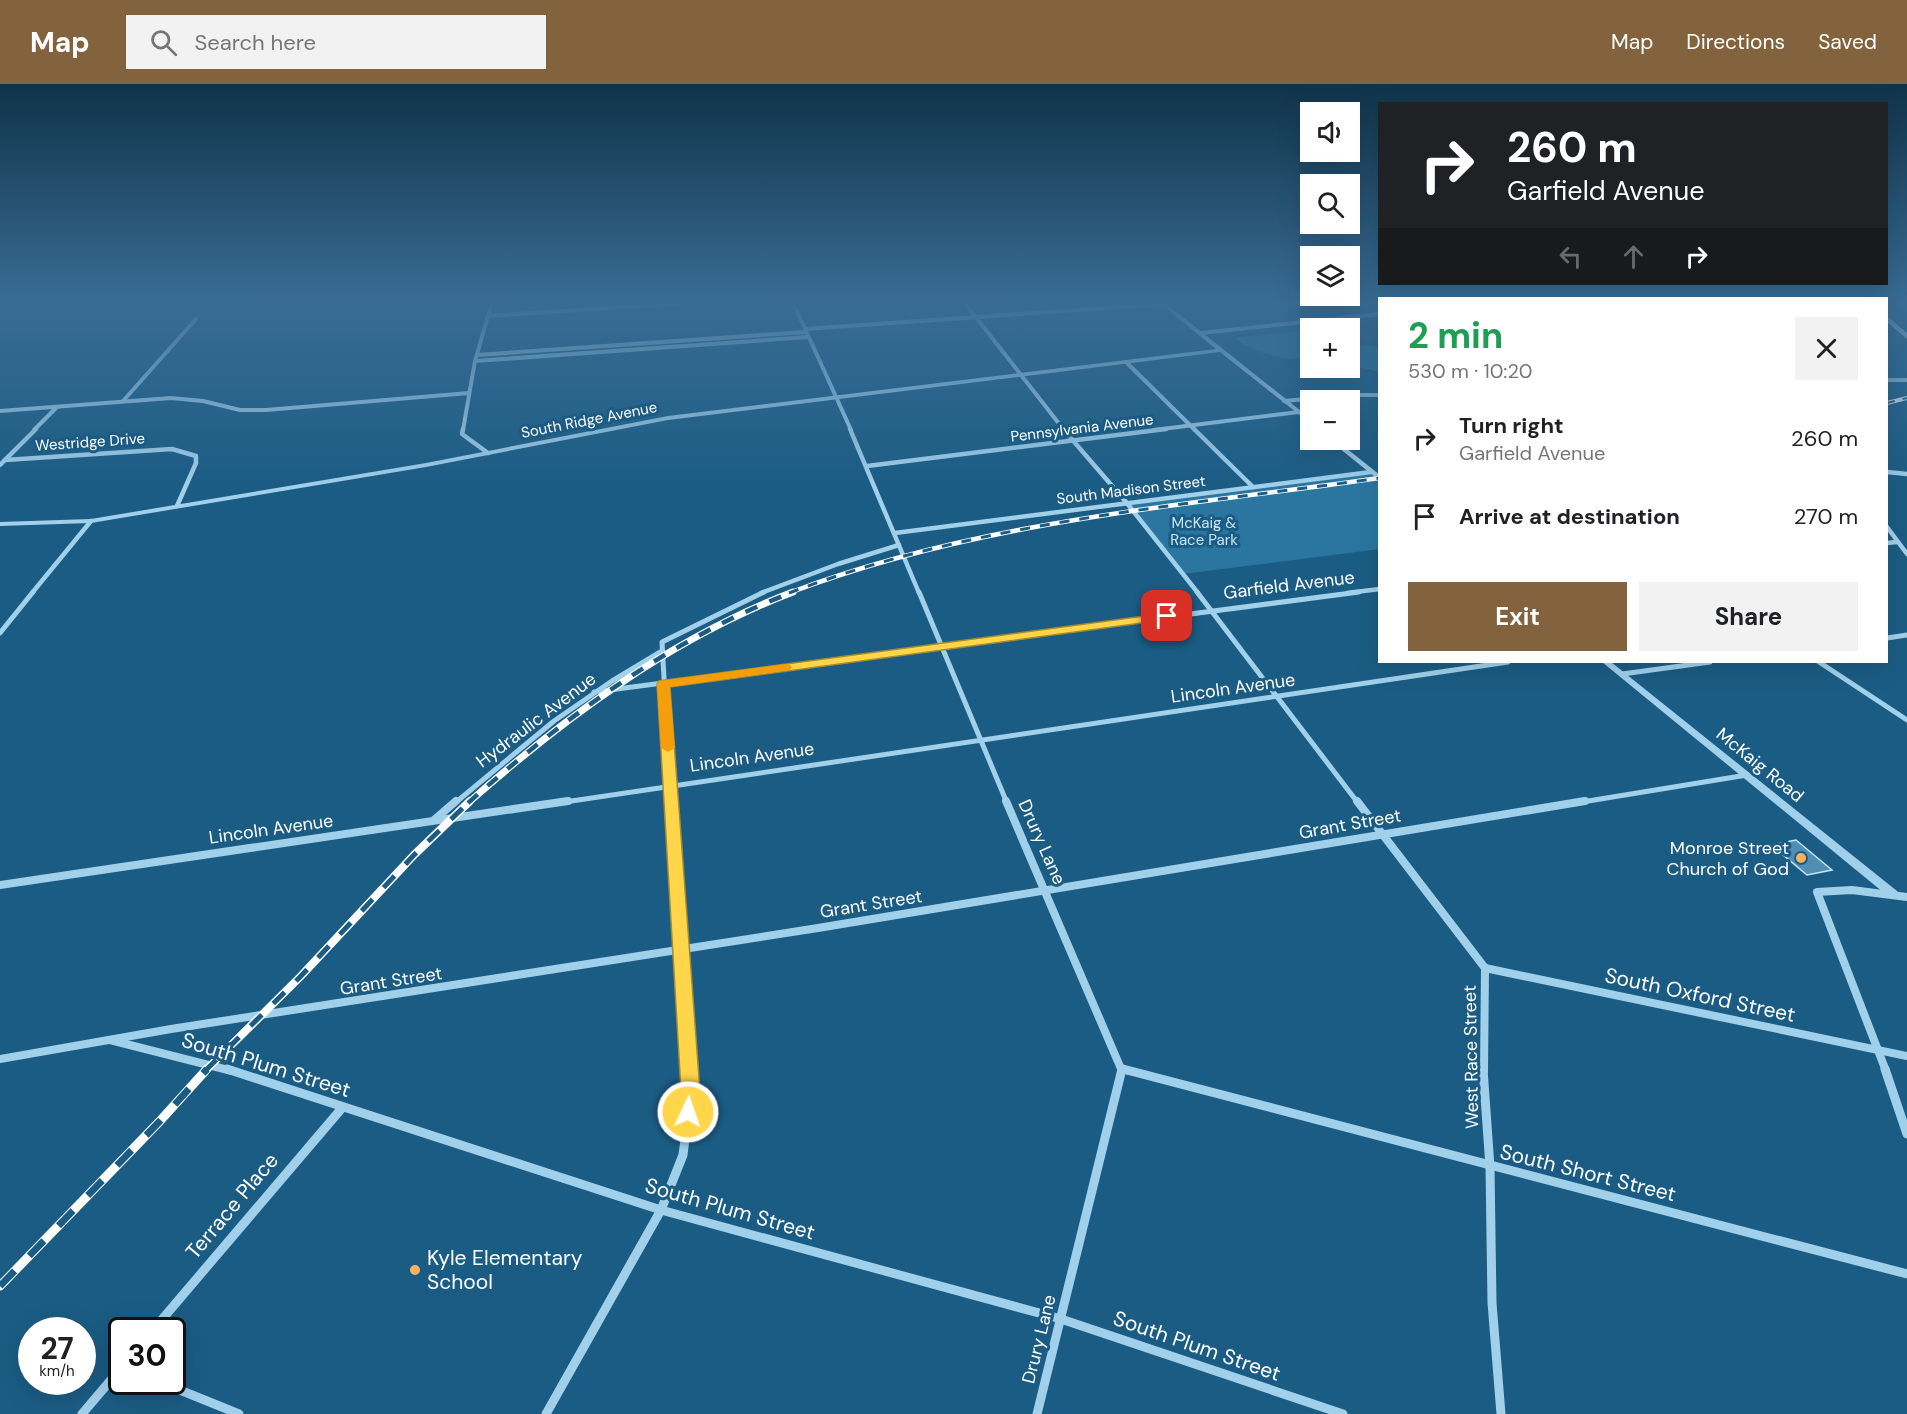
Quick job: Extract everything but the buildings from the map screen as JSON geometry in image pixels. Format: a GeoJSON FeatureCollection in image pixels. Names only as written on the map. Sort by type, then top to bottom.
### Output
{"type":"FeatureCollection","features":[{"type":"Feature","properties":{"kind":"street"},"geometry":{"type":"LineString","coordinates":[[123,402],[156,364]]}},
{"type":"Feature","properties":{"kind":"street"},"geometry":{"type":"LineString","coordinates":[[475,364],[462,434],[488,453]]}},
{"type":"Feature","properties":{"kind":"street","name":"Drury Lane"},"geometry":{"type":"LineString","coordinates":[[820,364],[867,466],[979,739],[1122,1069],[1037,1414]]}},
{"type":"Feature","properties":{"kind":"street","name":"West Race Street"},"geometry":{"type":"LineString","coordinates":[[1013,364],[1212,610],[1485,969],[1483,1063],[1490,1167],[1492,1303],[1501,1414]]}},
{"type":"Feature","properties":{"kind":"street","name":"South Ridge Avenue"},"geometry":{"type":"LineString","coordinates":[[0,524],[91,521],[488,453],[669,417],[1108,364]]}},
{"type":"Feature","properties":{"kind":"street"},"geometry":{"type":"LineString","coordinates":[[1128,364],[1252,487]]}},
{"type":"Feature","properties":{"kind":"street"},"geometry":{"type":"LineString","coordinates":[[1239,364],[1299,412]]}},
{"type":"Feature","properties":{"kind":"street"},"geometry":{"type":"LineString","coordinates":[[1888,380],[1907,380]]}},
{"type":"Feature","properties":{"kind":"street"},"geometry":{"type":"LineString","coordinates":[[0,411],[187,398],[240,410],[266,410],[470,393]]}},
{"type":"Feature","properties":{"kind":"street"},"geometry":{"type":"LineString","coordinates":[[1284,400],[1378,395]]}},
{"type":"Feature","properties":{"kind":"street","name":"Westridge Drive"},"geometry":{"type":"LineString","coordinates":[[5,460],[57,406]]}},
{"type":"Feature","properties":{"kind":"street","name":"Pennsylvania Avenue"},"geometry":{"type":"LineString","coordinates":[[867,466],[1299,412]]}},
{"type":"Feature","properties":{"kind":"street","name":"Westridge Drive"},"geometry":{"type":"LineString","coordinates":[[5,460],[147,449],[187,452],[196,456],[196,463],[177,506]]}},
{"type":"Feature","properties":{"kind":"street"},"geometry":{"type":"LineString","coordinates":[[1344,450],[1378,477]]}},
{"type":"Feature","properties":{"kind":"street"},"geometry":{"type":"LineString","coordinates":[[0,465],[5,460]]}},
{"type":"Feature","properties":{"kind":"street","name":"South Madison Street"},"geometry":{"type":"LineString","coordinates":[[895,533],[1371,472]]}},
{"type":"Feature","properties":{"kind":"street"},"geometry":{"type":"LineString","coordinates":[[1888,472],[1907,474]]}},
{"type":"Feature","properties":{"kind":"street"},"geometry":{"type":"LineString","coordinates":[[0,633],[91,521]]}},
{"type":"Feature","properties":{"kind":"street"},"geometry":{"type":"LineString","coordinates":[[1888,528],[1907,554]]}},
{"type":"Feature","properties":{"kind":"street"},"geometry":{"type":"LineString","coordinates":[[1888,543],[1897,542]]}},
{"type":"Feature","properties":{"kind":"street","name":"Hydraulic Avenue"},"geometry":{"type":"LineString","coordinates":[[434,820],[493,770],[594,692],[662,647],[750,597],[856,556],[899,545]]}},
{"type":"Feature","properties":{"kind":"street","name":"Garfield Avenue"},"geometry":{"type":"LineString","coordinates":[[594,692],[1378,589]]}},
{"type":"Feature","properties":{"kind":"street"},"geometry":{"type":"LineString","coordinates":[[1888,638],[1907,635]]}},
{"type":"Feature","properties":{"kind":"street"},"geometry":{"type":"LineString","coordinates":[[546,1414],[661,1210],[683,1155],[691,1091],[680,951],[662,647]]}},
{"type":"Feature","properties":{"kind":"street","name":"Lincoln Avenue"},"geometry":{"type":"LineString","coordinates":[[0,885],[1501,663]]}},
{"type":"Feature","properties":{"kind":"street","name":"McKaig Road"},"geometry":{"type":"LineString","coordinates":[[1607,663],[1893,894]]}},
{"type":"Feature","properties":{"kind":"street"},"geometry":{"type":"LineString","coordinates":[[1622,674],[1703,663]]}},
{"type":"Feature","properties":{"kind":"street"},"geometry":{"type":"LineString","coordinates":[[1821,663],[1907,720]]}},
{"type":"Feature","properties":{"kind":"street","name":"Grant Street"},"geometry":{"type":"LineString","coordinates":[[0,1059],[106,1040],[680,951],[1382,833],[1747,775]]}},
{"type":"Feature","properties":{"kind":"street"},"geometry":{"type":"LineString","coordinates":[[1907,897],[1852,890],[1817,892],[1879,1050],[1907,1134]]}},
{"type":"Feature","properties":{"kind":"street","name":"South Oxford Street"},"geometry":{"type":"LineString","coordinates":[[1485,969],[1907,1056]]}},
{"type":"Feature","properties":{"kind":"street","name":"South Plum Street"},"geometry":{"type":"LineString","coordinates":[[106,1040],[212,1064],[661,1210],[1061,1319],[1343,1414]]}},
{"type":"Feature","properties":{"kind":"street","name":"South Short Street"},"geometry":{"type":"LineString","coordinates":[[1122,1069],[1490,1167],[1907,1274]]}},
{"type":"Feature","properties":{"kind":"street","name":"Terrace Place"},"geometry":{"type":"LineString","coordinates":[[164,1317],[342,1108]]}},
{"type":"Feature","properties":{"kind":"street"},"geometry":{"type":"LineString","coordinates":[[82,1414],[108,1383]]}},
{"type":"Feature","properties":{"kind":"street"},"geometry":{"type":"LineString","coordinates":[[186,1393],[239,1414]]}},
{"type":"Feature","properties":{"kind":"green space"},"geometry":{"type":"Polygon","coordinates":[[[1360,364],[1378,364],[1378,372],[1360,367],[1360,364]]]}},
{"type":"Feature","properties":{"kind":"green space","name":"McKaig & Race Park"},"geometry":{"type":"Polygon","coordinates":[[[1371,472],[1378,477],[1378,549],[1182,574],[1126,502],[1371,472]]]}},
{"type":"Feature","properties":{"kind":"railway"},"geometry":{"type":"LineString","coordinates":[[1888,403],[1907,398]]}},
{"type":"Feature","properties":{"kind":"railway"},"geometry":{"type":"LineString","coordinates":[[789,593],[860,569],[1007,532],[1155,508],[1378,478]]}},
{"type":"Feature","properties":{"kind":"railway"},"geometry":{"type":"LineString","coordinates":[[468,803],[543,740],[622,682],[705,632],[793,592]]}},
{"type":"Feature","properties":{"kind":"railway"},"geometry":{"type":"LineString","coordinates":[[207,1069],[300,977],[414,855],[470,801]]}},
{"type":"Feature","properties":{"kind":"railway"},"geometry":{"type":"LineString","coordinates":[[0,1286],[159,1122],[207,1069]]}},
{"type":"Feature","properties":{"kind":"slow traffic"},"geometry":{"type":"LineString","coordinates":[[668,748],[663,684],[786,667]]}},
{"type":"Feature","properties":{"kind":"place","name":"Monroe Street Church of God"},"geometry":{"type":"Point","coordinates":[1801,858]}},
{"type":"Feature","properties":{"kind":"place","name":"Kyle Elementary School"},"geometry":{"type":"Point","coordinates":[415,1270]}},
{"type":"Feature","properties":{"kind":"route"},"geometry":{"type":"LineString","coordinates":[[688,1112],[691,1091],[663,684],[1167,616]]}}]}
